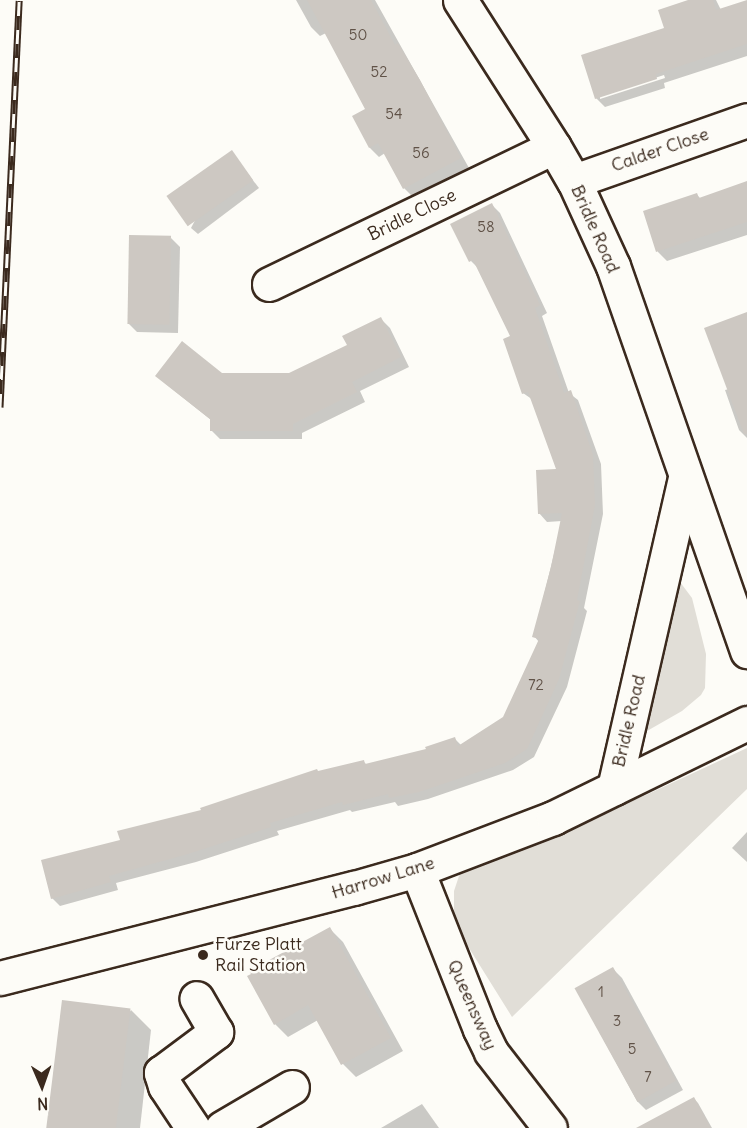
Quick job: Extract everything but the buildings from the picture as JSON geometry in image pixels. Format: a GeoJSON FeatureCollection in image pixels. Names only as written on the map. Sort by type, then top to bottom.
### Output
{"type":"FeatureCollection","features":[{"type":"Feature","properties":{"kind":"street","name":"Bridle Road"},"geometry":{"type":"LineString","coordinates":[[460,0],[574,181],[612,266],[747,651]]}},
{"type":"Feature","properties":{"kind":"street","name":"Calder Close"},"geometry":{"type":"LineString","coordinates":[[574,181],[747,120]]}},
{"type":"Feature","properties":{"kind":"street","name":"Bridle Close"},"geometry":{"type":"LineString","coordinates":[[269,284],[554,147]]}},
{"type":"Feature","properties":{"kind":"street","name":"Bridle Road"},"geometry":{"type":"LineString","coordinates":[[614,788],[686,478]]}},
{"type":"Feature","properties":{"kind":"street","name":"Harrow Lane"},"geometry":{"type":"LineString","coordinates":[[0,978],[344,891],[417,870],[553,818],[747,723]]}},
{"type":"Feature","properties":{"kind":"street","name":"Queensway"},"geometry":{"type":"LineString","coordinates":[[417,870],[491,1052],[550,1128]]}},
{"type":"Feature","properties":{"kind":"street"},"geometry":{"type":"LineString","coordinates":[[193,1128],[165,1086],[161,1073],[216,1032],[196,998]]}},
{"type":"Feature","properties":{"kind":"street"},"geometry":{"type":"LineString","coordinates":[[222,1128],[292,1087]]}},
{"type":"Feature","properties":{"kind":"shaded area"},"geometry":{"type":"Polygon","coordinates":[[[680,582],[692,598],[706,654],[705,688],[701,695],[682,711],[647,731],[631,733],[666,584],[680,582]]]}},
{"type":"Feature","properties":{"kind":"shaded area"},"geometry":{"type":"Polygon","coordinates":[[[747,748],[747,789],[512,1017],[454,924],[454,891],[461,870],[646,795],[747,748]]]}},
{"type":"Feature","properties":{"kind":"railway"},"geometry":{"type":"LineString","coordinates":[[0,407],[19,0]]}},
{"type":"Feature","properties":{"kind":"place","name":"Furze Platt Rail Station"},"geometry":{"type":"Point","coordinates":[203,955]}}]}
